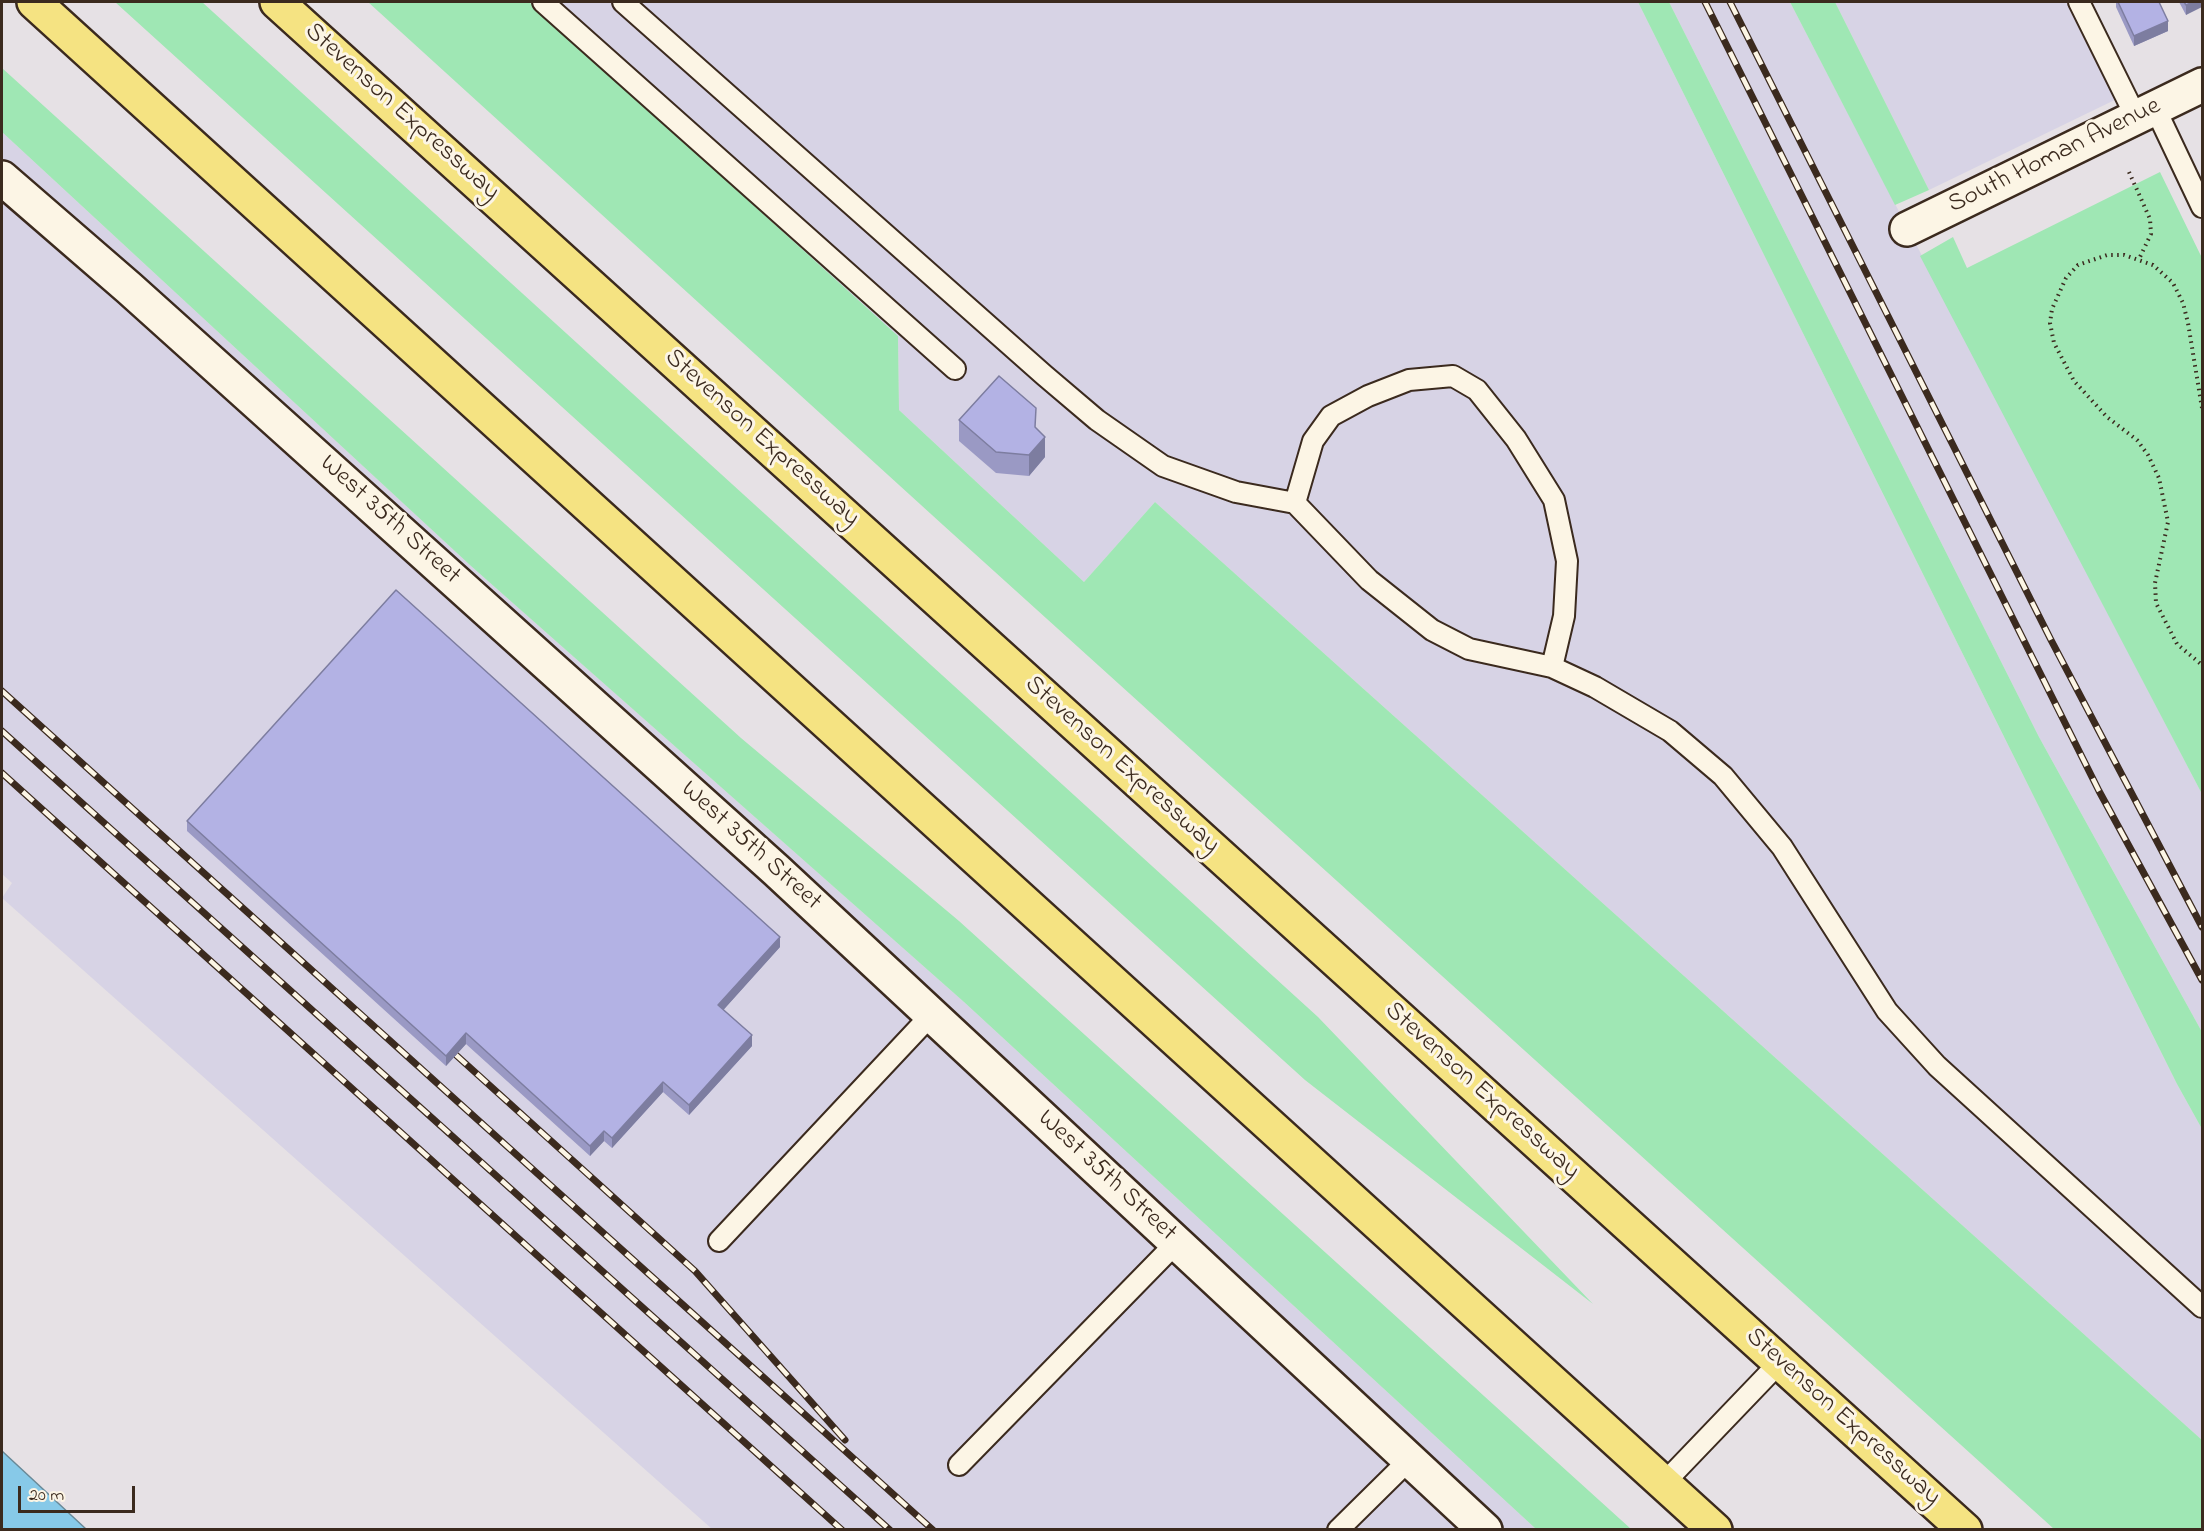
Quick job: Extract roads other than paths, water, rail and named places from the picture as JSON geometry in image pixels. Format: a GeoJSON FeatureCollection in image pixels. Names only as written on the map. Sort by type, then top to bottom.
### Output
{"type":"FeatureCollection","features":[{"type":"Feature","properties":{"kind":"highway"},"geometry":{"type":"LineString","coordinates":[[33,2],[1715,1530]]}},
{"type":"Feature","properties":{"kind":"highway","name":"Stevenson Expressway"},"geometry":{"type":"LineString","coordinates":[[277,2],[1965,1530]]}},
{"type":"Feature","properties":{"kind":"street","name":"South Homan Avenue"},"geometry":{"type":"LineString","coordinates":[[1907,229],[2202,85]]}},
{"type":"Feature","properties":{"kind":"street","name":"West 35th Street"},"geometry":{"type":"LineString","coordinates":[[2,178],[200,352],[776,870],[1485,1530]]}},
{"type":"Feature","properties":{"kind":"lane"},"geometry":{"type":"LineString","coordinates":[[543,2],[955,369]]}},
{"type":"Feature","properties":{"kind":"lane"},"geometry":{"type":"LineString","coordinates":[[623,2],[1097,420],[1163,466],[1236,492],[1295,503],[1369,580],[1432,630],[1469,649],[1552,667],[1595,687],[1670,732],[1723,776],[1782,847],[1887,1011],[1930,1058],[2202,1307]]}},
{"type":"Feature","properties":{"kind":"lane"},"geometry":{"type":"LineString","coordinates":[[2079,2],[2202,207]]}},
{"type":"Feature","properties":{"kind":"lane"},"geometry":{"type":"LineString","coordinates":[[1295,503],[1313,441],[1331,416],[1368,396],[1409,380],[1453,376],[1477,390],[1516,439],[1554,500],[1567,561],[1564,616],[1552,667]]}},
{"type":"Feature","properties":{"kind":"lane"},"geometry":{"type":"LineString","coordinates":[[719,1241],[932,1014]]}},
{"type":"Feature","properties":{"kind":"lane"},"geometry":{"type":"LineString","coordinates":[[959,1465],[1176,1242]]}},
{"type":"Feature","properties":{"kind":"lane"},"geometry":{"type":"LineString","coordinates":[[1664,1483],[1780,1362]]}},
{"type":"Feature","properties":{"kind":"lane"},"geometry":{"type":"LineString","coordinates":[[1338,1530],[1410,1459]]}},
{"type":"Feature","properties":{"kind":"water"},"geometry":{"type":"Polygon","coordinates":[[[2,1451],[86,1529],[2,1529],[2,1451]]]}},
{"type":"Feature","properties":{"kind":"railway"},"geometry":{"type":"LineString","coordinates":[[1705,2],[2099,791],[2202,980]]}},
{"type":"Feature","properties":{"kind":"railway"},"geometry":{"type":"LineString","coordinates":[[1730,2],[2051,640],[2202,927]]}},
{"type":"Feature","properties":{"kind":"railway"},"geometry":{"type":"LineString","coordinates":[[2,691],[933,1530]]}},
{"type":"Feature","properties":{"kind":"railway"},"geometry":{"type":"LineString","coordinates":[[2,731],[890,1530]]}},
{"type":"Feature","properties":{"kind":"railway"},"geometry":{"type":"LineString","coordinates":[[2,773],[842,1530]]}},
{"type":"Feature","properties":{"kind":"railway"},"geometry":{"type":"LineString","coordinates":[[456,1055],[695,1271],[845,1440]]}}]}
